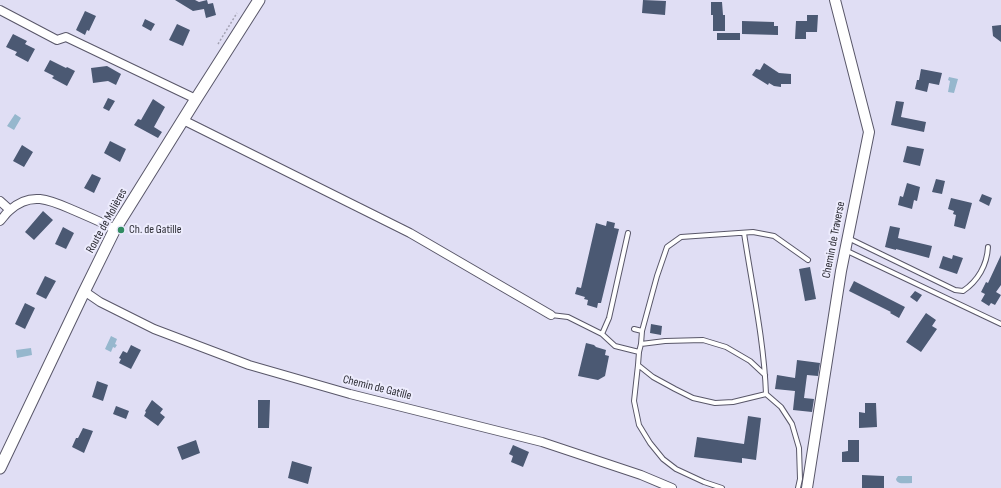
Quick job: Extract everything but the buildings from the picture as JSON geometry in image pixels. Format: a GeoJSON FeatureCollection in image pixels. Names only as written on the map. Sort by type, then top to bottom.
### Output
{"type":"FeatureCollection","features":[{"type":"Feature","properties":{"kind":"main road","name":"Route de Molières"},"geometry":{"type":"LineString","coordinates":[[0,468],[115,229],[258,0]]}},
{"type":"Feature","properties":{"kind":"street","name":"Chemin de Traverse"},"geometry":{"type":"LineString","coordinates":[[808,488],[841,270],[869,132],[835,0]]}},
{"type":"Feature","properties":{"kind":"street"},"geometry":{"type":"LineString","coordinates":[[0,10],[57,40],[66,36],[196,98]]}},
{"type":"Feature","properties":{"kind":"street"},"geometry":{"type":"LineString","coordinates":[[183,120],[410,233],[551,315]]}},
{"type":"Feature","properties":{"kind":"street"},"geometry":{"type":"LineString","coordinates":[[0,221],[19,203],[27,200],[42,199],[115,229]]}},
{"type":"Feature","properties":{"kind":"street"},"geometry":{"type":"LineString","coordinates":[[0,201],[10,210]]}},
{"type":"Feature","properties":{"kind":"street","name":"Chemin de Gatille"},"geometry":{"type":"LineString","coordinates":[[84,291],[100,302],[154,329],[249,365],[350,394],[542,442],[641,475],[672,488]]}},
{"type":"Feature","properties":{"kind":"lane"},"geometry":{"type":"LineString","coordinates":[[722,488],[704,482],[676,469],[663,459],[639,425],[634,401],[642,331],[657,276],[667,247],[682,237],[753,232],[774,236],[808,260]]}},
{"type":"Feature","properties":{"kind":"lane"},"geometry":{"type":"LineString","coordinates":[[602,334],[609,318],[628,233]]}},
{"type":"Feature","properties":{"kind":"lane"},"geometry":{"type":"LineString","coordinates":[[744,233],[757,316],[766,394],[781,407],[792,424],[799,448],[800,479],[798,488]]}},
{"type":"Feature","properties":{"kind":"lane"},"geometry":{"type":"LineString","coordinates":[[847,238],[955,290],[963,291],[974,282],[982,270],[988,248]]}},
{"type":"Feature","properties":{"kind":"lane"},"geometry":{"type":"LineString","coordinates":[[845,250],[1001,324]]}},
{"type":"Feature","properties":{"kind":"lane"},"geometry":{"type":"LineString","coordinates":[[551,315],[568,317],[602,334],[615,346],[639,352]]}},
{"type":"Feature","properties":{"kind":"lane"},"geometry":{"type":"LineString","coordinates":[[634,329],[642,331]]}},
{"type":"Feature","properties":{"kind":"lane"},"geometry":{"type":"LineString","coordinates":[[641,344],[665,341],[703,340],[726,347],[750,361],[765,375]]}},
{"type":"Feature","properties":{"kind":"lane"},"geometry":{"type":"LineString","coordinates":[[638,364],[653,377],[693,398],[715,403],[733,402],[766,394]]}},
{"type":"Feature","properties":{"kind":"water"},"geometry":{"type":"Polygon","coordinates":[[[949,77],[958,79],[954,93],[948,92],[950,81],[948,80],[949,77]]]}},
{"type":"Feature","properties":{"kind":"water"},"geometry":{"type":"Polygon","coordinates":[[[15,114],[21,118],[14,130],[7,126],[15,114]]]}},
{"type":"Feature","properties":{"kind":"water"},"geometry":{"type":"Polygon","coordinates":[[[111,336],[117,339],[115,344],[117,345],[115,348],[113,347],[111,352],[105,349],[111,336]]]}},
{"type":"Feature","properties":{"kind":"water"},"geometry":{"type":"Polygon","coordinates":[[[31,348],[32,355],[17,358],[16,350],[31,348]]]}},
{"type":"Feature","properties":{"kind":"water"},"geometry":{"type":"Polygon","coordinates":[[[898,476],[912,476],[912,483],[898,482],[896,479],[898,476]]]}},
{"type":"Feature","properties":{"kind":"place","name":"Ch. de Gatille"},"geometry":{"type":"Point","coordinates":[121,230]}}]}
